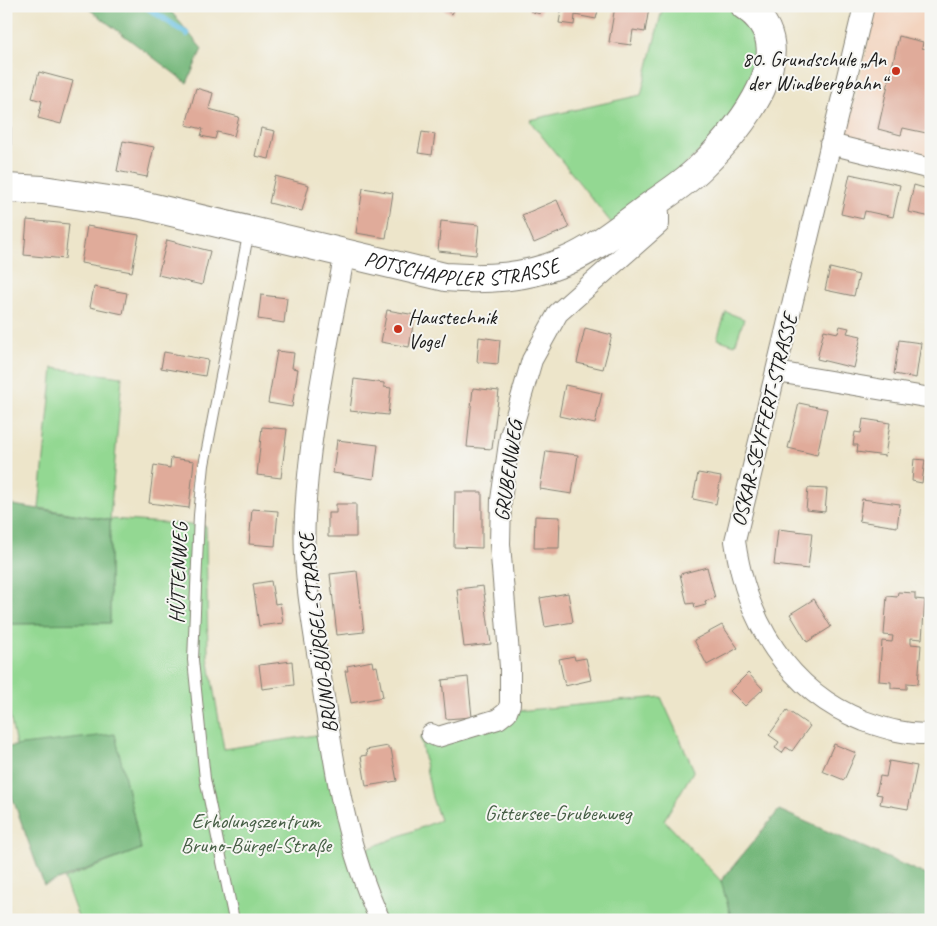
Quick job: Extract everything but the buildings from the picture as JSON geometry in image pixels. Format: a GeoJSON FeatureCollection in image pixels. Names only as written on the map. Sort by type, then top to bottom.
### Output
{"type":"FeatureCollection","features":[{"type":"Feature","properties":{"kind":"street","name":"POTSCHAPPLER STRASSE"},"geometry":{"type":"LineString","coordinates":[[6,188],[43,190],[114,200],[346,252],[445,277],[471,279],[513,276],[566,262],[592,247],[652,205],[700,168],[722,144],[756,98],[768,73],[772,50],[770,38],[758,16],[745,6]]}},
{"type":"Feature","properties":{"kind":"street","name":"OSKAR-SEYFFERT-STRASSE"},"geometry":{"type":"LineString","coordinates":[[864,6],[735,541],[758,622],[767,640],[792,674],[836,707],[878,726],[909,734],[931,734]]}},
{"type":"Feature","properties":{"kind":"street"},"geometry":{"type":"LineString","coordinates":[[830,144],[931,169]]}},
{"type":"Feature","properties":{"kind":"street","name":"GRUBENWEG"},"geometry":{"type":"LineString","coordinates":[[431,734],[438,737],[498,719],[504,716],[509,708],[510,667],[500,544],[505,466],[520,398],[532,360],[558,314],[658,224],[658,214],[652,205]]}},
{"type":"Feature","properties":{"kind":"street","name":"BRUNO-BÜRGEL-STRASSE"},"geometry":{"type":"LineString","coordinates":[[346,252],[312,448],[306,501],[305,544],[308,591],[340,804],[352,846],[380,920]]}},
{"type":"Feature","properties":{"kind":"street"},"geometry":{"type":"LineString","coordinates":[[777,372],[931,398]]}},
{"type":"Feature","properties":{"kind":"lane","name":"HÜTTENWEG"},"geometry":{"type":"LineString","coordinates":[[234,920],[205,779],[193,660],[199,514],[204,465],[249,230]]}},
{"type":"Feature","properties":{"kind":"shaded area","name":"80. Grundschule „An der Windbergbahn“"},"geometry":{"type":"Polygon","coordinates":[[[877,6],[931,6],[931,156],[846,136],[877,6]]]}},
{"type":"Feature","properties":{"kind":"green space"},"geometry":{"type":"Polygon","coordinates":[[[85,6],[171,6],[169,9],[202,49],[187,83],[85,6]]]}},
{"type":"Feature","properties":{"kind":"green space"},"geometry":{"type":"Polygon","coordinates":[[[663,6],[745,6],[758,16],[756,97],[617,230],[529,120],[641,95],[663,6]]]}},
{"type":"Feature","properties":{"kind":"green space"},"geometry":{"type":"Polygon","coordinates":[[[726,312],[744,319],[735,345],[717,339],[726,312]]]}},
{"type":"Feature","properties":{"kind":"green space"},"geometry":{"type":"Polygon","coordinates":[[[53,368],[122,377],[110,519],[206,526],[208,657],[224,749],[329,733],[355,854],[440,820],[432,798],[420,737],[507,712],[661,697],[694,770],[664,820],[721,881],[730,913],[725,920],[79,920],[64,879],[141,849],[115,735],[16,746],[6,696],[6,624],[110,623],[110,520],[39,508],[53,368]]]}},
{"type":"Feature","properties":{"kind":"green space"},"geometry":{"type":"Polygon","coordinates":[[[6,504],[110,520],[110,623],[6,624],[6,504]]]}},
{"type":"Feature","properties":{"kind":"green space"},"geometry":{"type":"Polygon","coordinates":[[[115,734],[141,849],[44,885],[6,780],[6,747],[115,734]]]}},
{"type":"Feature","properties":{"kind":"green space"},"geometry":{"type":"Polygon","coordinates":[[[779,810],[931,877],[931,920],[725,920],[730,913],[721,881],[779,810]]]}},
{"type":"Feature","properties":{"kind":"waterway"},"geometry":{"type":"LineString","coordinates":[[145,6],[187,34]]}},
{"type":"Feature","properties":{"kind":"place","name":"80. Grundschule „An der Windbergbahn“"},"geometry":{"type":"Point","coordinates":[896,71]}},
{"type":"Feature","properties":{"kind":"place","name":"Haustechnik Vogel"},"geometry":{"type":"Point","coordinates":[398,329]}},
{"type":"Feature","properties":{"kind":"park label","name":"Gittersee-Grubenweg"},"geometry":{"type":"Point","coordinates":[558,813]}},
{"type":"Feature","properties":{"kind":"park label","name":"Erholungszentrum Bruno-Bürgel-Straße"},"geometry":{"type":"Point","coordinates":[256,833]}}]}
